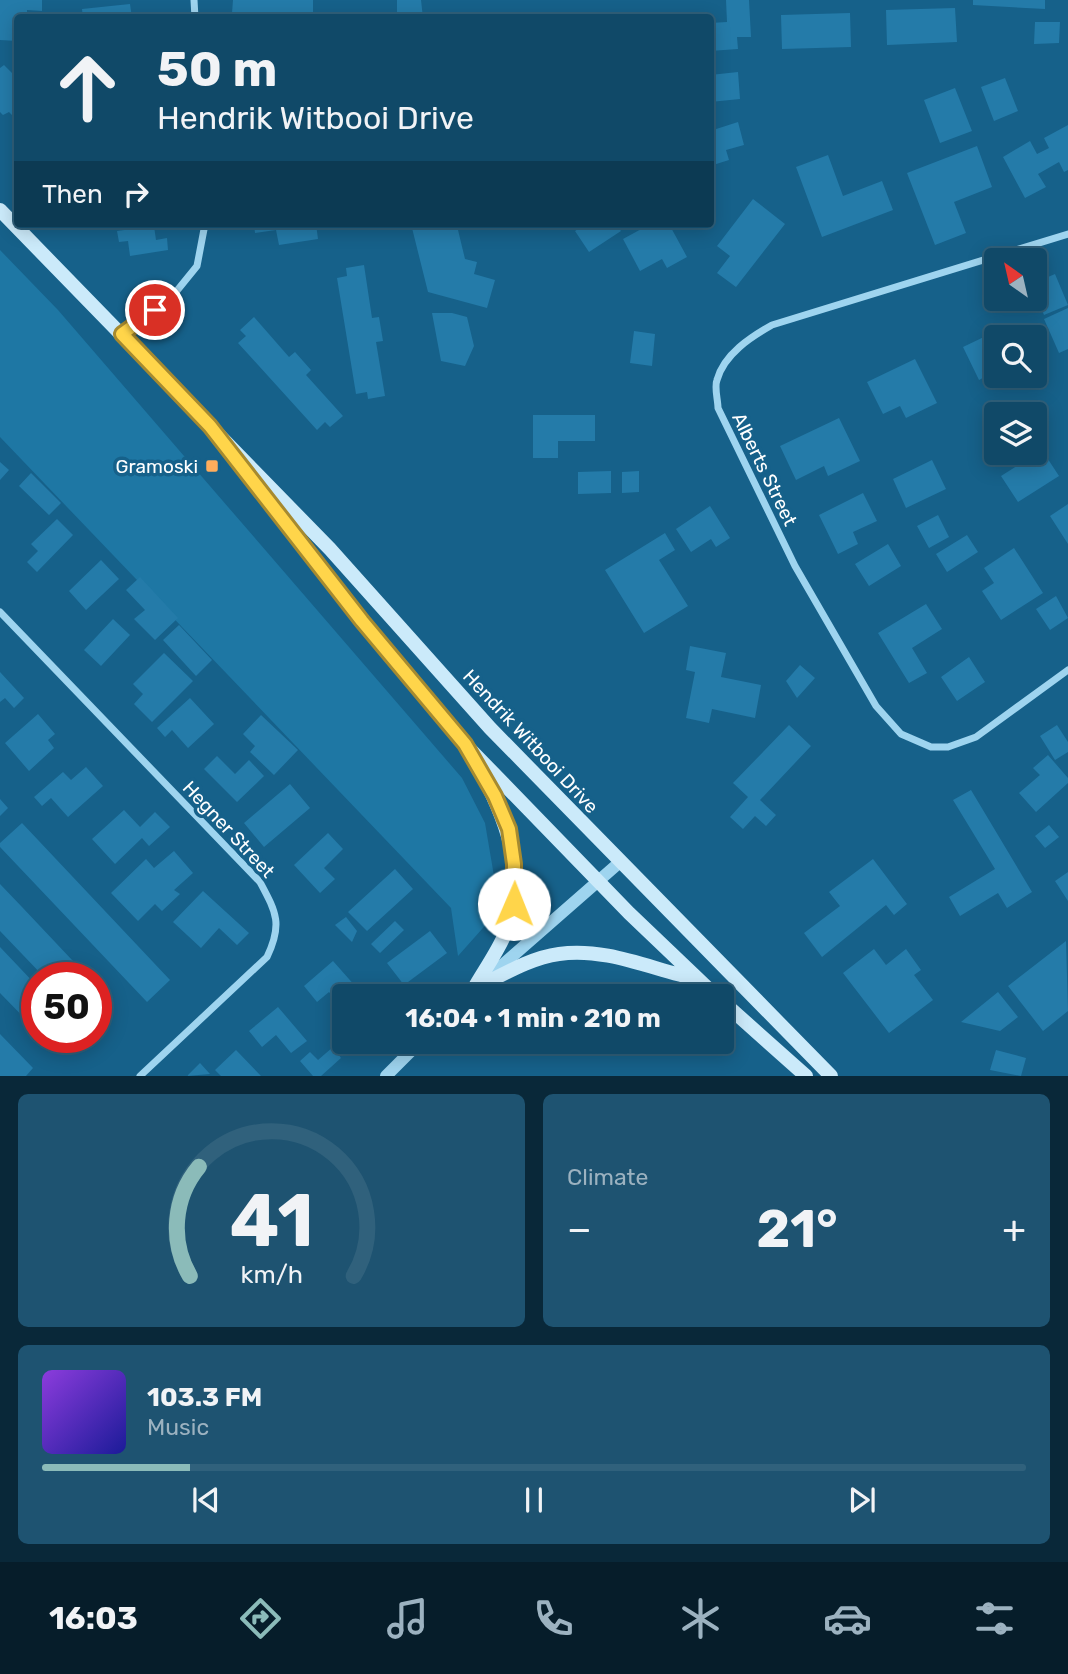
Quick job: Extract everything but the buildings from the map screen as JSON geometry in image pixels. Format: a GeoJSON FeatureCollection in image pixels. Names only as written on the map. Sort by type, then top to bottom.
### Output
{"type":"FeatureCollection","features":[{"type":"Feature","properties":{"kind":"main road","name":"Hendrik Witbooi Drive"},"geometry":{"type":"LineString","coordinates":[[0,210],[14,224]]}},
{"type":"Feature","properties":{"kind":"main road","name":"Hendrik Witbooi Drive"},"geometry":{"type":"LineString","coordinates":[[18,228],[330,549],[490,728],[831,1076]]}},
{"type":"Feature","properties":{"kind":"main road","name":"Hendrik Witbooi Drive"},"geometry":{"type":"LineString","coordinates":[[210,426],[362,621],[465,744],[598,882],[703,984]]}},
{"type":"Feature","properties":{"kind":"main road"},"geometry":{"type":"LineString","coordinates":[[465,744],[495,796],[509,829],[514,864],[514,904],[505,935],[475,984]]}},
{"type":"Feature","properties":{"kind":"main road"},"geometry":{"type":"LineString","coordinates":[[487,984],[532,961],[560,953],[626,959],[697,979]]}},
{"type":"Feature","properties":{"kind":"main road"},"geometry":{"type":"LineString","coordinates":[[734,1012],[806,1076]]}},
{"type":"Feature","properties":{"kind":"street"},"geometry":{"type":"LineString","coordinates":[[122,334],[171,298],[197,266],[204,228]]}},
{"type":"Feature","properties":{"kind":"street","name":"Alberts Street"},"geometry":{"type":"LineString","coordinates":[[1068,234],[772,325],[745,341],[730,356],[716,380],[718,408],[795,566],[876,706],[901,734],[931,747],[948,747],[976,737],[1068,670]]}},
{"type":"Feature","properties":{"kind":"street","name":"Hegner Street"},"geometry":{"type":"LineString","coordinates":[[0,612],[260,882],[276,911],[277,936],[267,957],[140,1076]]}},
{"type":"Feature","properties":{"kind":"street"},"geometry":{"type":"LineString","coordinates":[[480,984],[620,862]]}},
{"type":"Feature","properties":{"kind":"street"},"geometry":{"type":"LineString","coordinates":[[386,1076],[408,1054]]}},
{"type":"Feature","properties":{"kind":"shaded area"},"geometry":{"type":"Polygon","coordinates":[[[0,250],[58,310],[462,778],[485,823],[494,876],[490,920],[458,956],[451,908],[0,437],[0,250]]]}},
{"type":"Feature","properties":{"kind":"place","name":"Gramoski"},"geometry":{"type":"Point","coordinates":[212,466]}},
{"type":"Feature","properties":{"kind":"route"},"geometry":{"type":"LineString","coordinates":[[155,310],[122,334],[210,426],[362,621],[465,744],[495,796],[509,829],[514,864],[514,904]]}}]}
